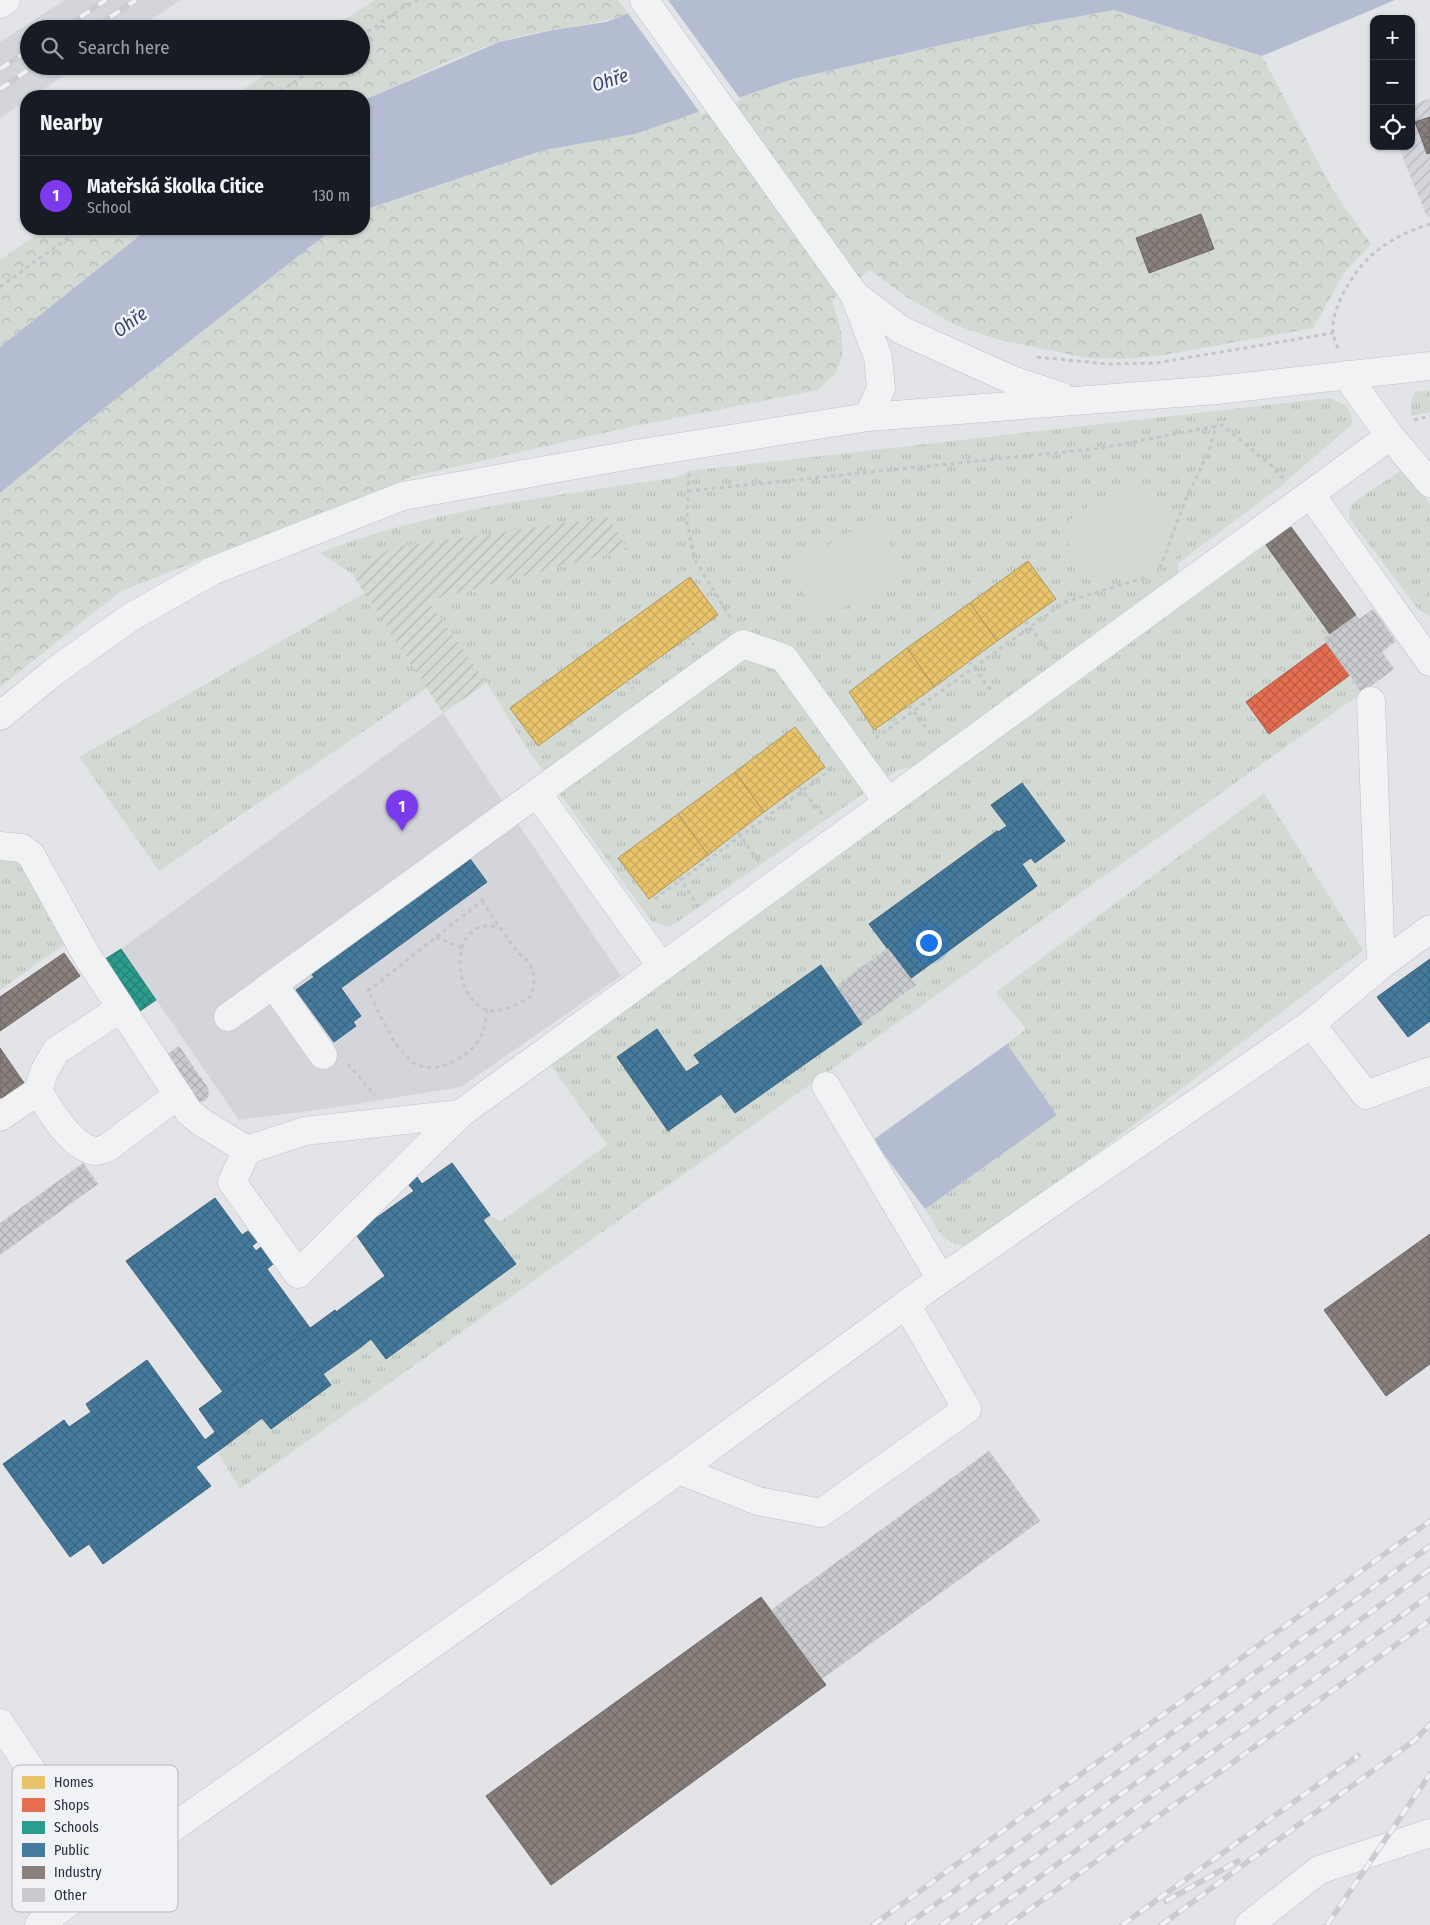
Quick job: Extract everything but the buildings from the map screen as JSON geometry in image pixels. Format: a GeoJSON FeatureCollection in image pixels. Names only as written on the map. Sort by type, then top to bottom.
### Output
{"type":"FeatureCollection","features":[{"type":"Feature","properties":{"kind":"street"},"geometry":{"type":"LineString","coordinates":[[0,4],[6,0]]}},
{"type":"Feature","properties":{"kind":"street"},"geometry":{"type":"LineString","coordinates":[[644,0],[852,290],[878,357],[881,388],[868,417]]}},
{"type":"Feature","properties":{"kind":"street"},"geometry":{"type":"LineString","coordinates":[[852,290],[901,330],[1012,380],[1075,400]]}},
{"type":"Feature","properties":{"kind":"street"},"geometry":{"type":"LineString","coordinates":[[0,716],[55,671],[131,616],[212,571],[403,496],[645,452],[868,417],[1217,390],[1430,366]]}},
{"type":"Feature","properties":{"kind":"street"},"geometry":{"type":"LineString","coordinates":[[1346,375],[1390,436],[1430,483]]}},
{"type":"Feature","properties":{"kind":"street"},"geometry":{"type":"LineString","coordinates":[[460,1114],[305,1131],[248,1150],[232,1182],[298,1274],[460,1114],[1390,436]]}},
{"type":"Feature","properties":{"kind":"street"},"geometry":{"type":"LineString","coordinates":[[1310,495],[1429,660]]}},
{"type":"Feature","properties":{"kind":"street"},"geometry":{"type":"LineString","coordinates":[[228,1017],[743,644],[784,658],[888,802]]}},
{"type":"Feature","properties":{"kind":"street"},"geometry":{"type":"LineString","coordinates":[[1371,701],[1381,965]]}},
{"type":"Feature","properties":{"kind":"street"},"geometry":{"type":"LineString","coordinates":[[537,793],[662,967]]}},
{"type":"Feature","properties":{"kind":"street"},"geometry":{"type":"LineString","coordinates":[[0,846],[22,848],[31,855],[87,956],[189,1112],[201,1122],[248,1150]]}},
{"type":"Feature","properties":{"kind":"street"},"geometry":{"type":"LineString","coordinates":[[178,1824],[679,1470],[941,1279],[1311,1024],[1381,965],[1430,928]]}},
{"type":"Feature","properties":{"kind":"street"},"geometry":{"type":"LineString","coordinates":[[273,984],[321,1051]]}},
{"type":"Feature","properties":{"kind":"street"},"geometry":{"type":"LineString","coordinates":[[0,1117],[38,1091],[44,1072],[56,1051],[121,1008]]}},
{"type":"Feature","properties":{"kind":"street"},"geometry":{"type":"LineString","coordinates":[[1311,1024],[1366,1095],[1430,1072]]}},
{"type":"Feature","properties":{"kind":"street"},"geometry":{"type":"LineString","coordinates":[[826,1086],[941,1279]]}},
{"type":"Feature","properties":{"kind":"street"},"geometry":{"type":"LineString","coordinates":[[38,1091],[50,1112],[78,1144],[96,1151],[107,1148],[178,1095]]}},
{"type":"Feature","properties":{"kind":"street"},"geometry":{"type":"LineString","coordinates":[[679,1470],[758,1501],[821,1513],[967,1409],[906,1304]]}},
{"type":"Feature","properties":{"kind":"street"},"geometry":{"type":"LineString","coordinates":[[0,1723],[28,1765]]}},
{"type":"Feature","properties":{"kind":"street"},"geometry":{"type":"LineString","coordinates":[[1249,1925],[1319,1870],[1430,1833]]}},
{"type":"Feature","properties":{"kind":"street"},"geometry":{"type":"LineString","coordinates":[[39,1925],[56,1912]]}},
{"type":"Feature","properties":{"kind":"path"},"geometry":{"type":"LineString","coordinates":[[370,30],[402,8],[418,0]]}},
{"type":"Feature","properties":{"kind":"path"},"geometry":{"type":"LineString","coordinates":[[282,90],[304,75]]}},
{"type":"Feature","properties":{"kind":"path"},"geometry":{"type":"LineString","coordinates":[[1031,357],[1108,364],[1156,363],[1333,332],[1337,306],[1353,278],[1377,250],[1409,231],[1430,224]]}},
{"type":"Feature","properties":{"kind":"path"},"geometry":{"type":"LineString","coordinates":[[0,287],[72,235]]}},
{"type":"Feature","properties":{"kind":"path"},"geometry":{"type":"LineString","coordinates":[[743,644],[729,614],[695,560],[687,523],[688,491],[1102,448],[1222,425],[1273,467],[1290,486],[1310,495]]}},
{"type":"Feature","properties":{"kind":"path"},"geometry":{"type":"LineString","coordinates":[[1166,571],[1158,574],[1186,499],[1209,451],[1216,426]]}},
{"type":"Feature","properties":{"kind":"path"},"geometry":{"type":"LineString","coordinates":[[655,899],[680,878],[1065,602],[1149,576]]}},
{"type":"Feature","properties":{"kind":"path"},"geometry":{"type":"LineString","coordinates":[[1025,621],[1065,674]]}},
{"type":"Feature","properties":{"kind":"path"},"geometry":{"type":"LineString","coordinates":[[968,661],[1008,715]]}},
{"type":"Feature","properties":{"kind":"path"},"geometry":{"type":"LineString","coordinates":[[909,705],[948,758]]}},
{"type":"Feature","properties":{"kind":"path"},"geometry":{"type":"LineString","coordinates":[[799,787],[840,837]]}},
{"type":"Feature","properties":{"kind":"path"},"geometry":{"type":"LineString","coordinates":[[738,832],[776,884]]}},
{"type":"Feature","properties":{"kind":"path"},"geometry":{"type":"LineString","coordinates":[[680,878],[714,929]]}},
{"type":"Feature","properties":{"kind":"path"},"geometry":{"type":"LineString","coordinates":[[487,1010],[480,1038],[452,1064],[423,1067],[411,1061],[401,1050],[368,991],[488,896]]}},
{"type":"Feature","properties":{"kind":"path"},"geometry":{"type":"LineString","coordinates":[[482,901],[502,929],[519,953],[529,963],[534,978],[534,988],[530,997],[501,1009],[487,1010],[474,1001],[463,986],[460,970],[462,948],[464,941],[472,932],[487,926],[502,929]]}},
{"type":"Feature","properties":{"kind":"path"},"geometry":{"type":"LineString","coordinates":[[436,937],[462,948]]}},
{"type":"Feature","properties":{"kind":"path"},"geometry":{"type":"LineString","coordinates":[[321,1051],[337,1052],[381,1101],[384,1123]]}},
{"type":"Feature","properties":{"kind":"shaded area"},"geometry":{"type":"Polygon","coordinates":[[[65,0],[181,0],[151,20],[34,20],[65,0]]]}},
{"type":"Feature","properties":{"kind":"shaded area"},"geometry":{"type":"Polygon","coordinates":[[[20,29],[20,75],[65,75],[42,90],[20,90],[20,105],[0,118],[0,42],[20,29]]]}},
{"type":"Feature","properties":{"kind":"shaded area"},"geometry":{"type":"Polygon","coordinates":[[[1430,98],[1430,216],[1427,217],[1400,150],[1415,150],[1415,104],[1430,98]]]}},
{"type":"Feature","properties":{"kind":"shaded area"},"geometry":{"type":"Polygon","coordinates":[[[443,713],[621,976],[461,1087],[325,1109],[239,1120],[121,949],[443,713]]]}},
{"type":"Feature","properties":{"kind":"green space"},"geometry":{"type":"Polygon","coordinates":[[[375,0],[618,0],[629,14],[613,19],[514,37],[498,42],[447,62],[370,97],[370,90],[243,90],[264,75],[370,75],[370,20],[345,20],[375,0]]]}},
{"type":"Feature","properties":{"kind":"green space"},"geometry":{"type":"Polygon","coordinates":[[[1114,10],[1262,56],[1333,190],[1371,244],[1346,270],[1313,328],[1164,355],[1125,359],[1087,358],[996,339],[955,325],[905,296],[870,270],[832,300],[842,337],[842,356],[835,373],[818,390],[630,427],[414,476],[121,591],[0,687],[0,493],[107,406],[325,235],[370,235],[370,208],[544,150],[635,134],[793,79],[1020,27],[1114,10]]]}},
{"type":"Feature","properties":{"kind":"green space"},"geometry":{"type":"Polygon","coordinates":[[[36,235],[140,235],[0,347],[0,260],[36,235]]]}},
{"type":"Feature","properties":{"kind":"green space"},"geometry":{"type":"Polygon","coordinates":[[[1430,390],[1430,412],[1411,416],[1411,401],[1415,392],[1430,390]]]}},
{"type":"Feature","properties":{"kind":"green space"},"geometry":{"type":"Polygon","coordinates":[[[1330,398],[1347,407],[1352,424],[1281,486],[1178,563],[1178,575],[913,767],[898,770],[670,927],[651,921],[524,744],[487,683],[428,601],[628,549],[393,547],[352,574],[320,553],[363,538],[451,514],[496,505],[677,477],[689,471],[1330,398]]]}},
{"type":"Feature","properties":{"kind":"green space"},"geometry":{"type":"Polygon","coordinates":[[[1400,471],[1411,477],[1430,504],[1430,617],[1418,609],[1349,518],[1349,511],[1353,503],[1400,471]]]}},
{"type":"Feature","properties":{"kind":"green space"},"geometry":{"type":"Polygon","coordinates":[[[1139,479],[1194,535],[1173,561],[1115,579],[1092,578],[1058,529],[1093,503],[1139,479]]]}},
{"type":"Feature","properties":{"kind":"green space"},"geometry":{"type":"Polygon","coordinates":[[[608,517],[628,549],[428,601],[487,683],[443,713],[352,574],[393,547],[608,517]]]}},
{"type":"Feature","properties":{"kind":"green space"},"geometry":{"type":"Polygon","coordinates":[[[872,518],[905,570],[821,622],[789,569],[872,518]]]}},
{"type":"Feature","properties":{"kind":"green space"},"geometry":{"type":"Polygon","coordinates":[[[1266,545],[1330,634],[1323,639],[1326,643],[1246,702],[1269,734],[1349,676],[1362,693],[240,1489],[217,1451],[262,1418],[271,1429],[331,1386],[323,1374],[371,1339],[386,1359],[516,1264],[483,1220],[490,1215],[500,1222],[607,1145],[550,1064],[1266,545]],[[1022,783],[992,805],[1007,826],[869,924],[888,948],[836,986],[821,965],[694,1055],[700,1063],[686,1072],[656,1030],[617,1058],[668,1131],[721,1094],[735,1113],[915,986],[910,979],[1037,886],[1022,864],[1031,858],[1035,863],[1064,841],[1022,783]]]}},
{"type":"Feature","properties":{"kind":"green space"},"geometry":{"type":"Polygon","coordinates":[[[368,591],[427,688],[159,871],[79,757],[368,591]]]}},
{"type":"Feature","properties":{"kind":"green space"},"geometry":{"type":"Polygon","coordinates":[[[1264,793],[1363,950],[974,1247],[963,1246],[949,1241],[939,1231],[925,1209],[1057,1115],[1007,1044],[1026,1029],[996,992],[1264,793]]]}},
{"type":"Feature","properties":{"kind":"green space"},"geometry":{"type":"Polygon","coordinates":[[[0,851],[19,854],[65,944],[0,990],[0,851]]]}},
{"type":"Feature","properties":{"kind":"water","name":"Ohře"},"geometry":{"type":"Polygon","coordinates":[[[663,0],[1395,0],[1262,56],[1114,10],[1020,27],[793,79],[635,134],[544,150],[370,208],[370,97],[499,42],[553,30],[606,22],[663,0]]]}},
{"type":"Feature","properties":{"kind":"water","name":"Ohře"},"geometry":{"type":"Polygon","coordinates":[[[140,235],[325,235],[107,406],[0,493],[0,347],[140,235]]]}},
{"type":"Feature","properties":{"kind":"water"},"geometry":{"type":"Polygon","coordinates":[[[1007,1044],[1057,1115],[925,1209],[873,1140],[1007,1044]]]}},
{"type":"Feature","properties":{"kind":"pier"},"geometry":{"type":"Polygon","coordinates":[[[656,0],[668,0],[741,100],[701,114],[627,12],[656,0]]]}},
{"type":"Feature","properties":{"kind":"railway"},"geometry":{"type":"LineString","coordinates":[[76,20],[106,0]]}},
{"type":"Feature","properties":{"kind":"railway"},"geometry":{"type":"LineString","coordinates":[[106,20],[136,0]]}},
{"type":"Feature","properties":{"kind":"railway"},"geometry":{"type":"LineString","coordinates":[[0,69],[20,56]]}},
{"type":"Feature","properties":{"kind":"railway"},"geometry":{"type":"LineString","coordinates":[[0,89],[21,75]]}},
{"type":"Feature","properties":{"kind":"railway"},"geometry":{"type":"LineString","coordinates":[[873,1925],[1430,1521]]}},
{"type":"Feature","properties":{"kind":"railway"},"geometry":{"type":"LineString","coordinates":[[907,1925],[1430,1546]]}},
{"type":"Feature","properties":{"kind":"railway"},"geometry":{"type":"LineString","coordinates":[[941,1925],[1430,1569]]}},
{"type":"Feature","properties":{"kind":"railway"},"geometry":{"type":"LineString","coordinates":[[973,1925],[1430,1595]]}},
{"type":"Feature","properties":{"kind":"railway"},"geometry":{"type":"LineString","coordinates":[[1008,1925],[1430,1620]]}},
{"type":"Feature","properties":{"kind":"railway"},"geometry":{"type":"LineString","coordinates":[[1161,1925],[1415,1740],[1430,1724]]}},
{"type":"Feature","properties":{"kind":"railway"},"geometry":{"type":"LineString","coordinates":[[1122,1925],[1358,1756]]}},
{"type":"Feature","properties":{"kind":"railway"},"geometry":{"type":"LineString","coordinates":[[1327,1925],[1430,1774]]}},
{"type":"Feature","properties":{"kind":"railway"},"geometry":{"type":"LineString","coordinates":[[1166,1901],[1238,1861]]}},
{"type":"Feature","properties":{"kind":"place","name":"Mateřská školka Citice"},"geometry":{"type":"Point","coordinates":[402,831]}}]}
